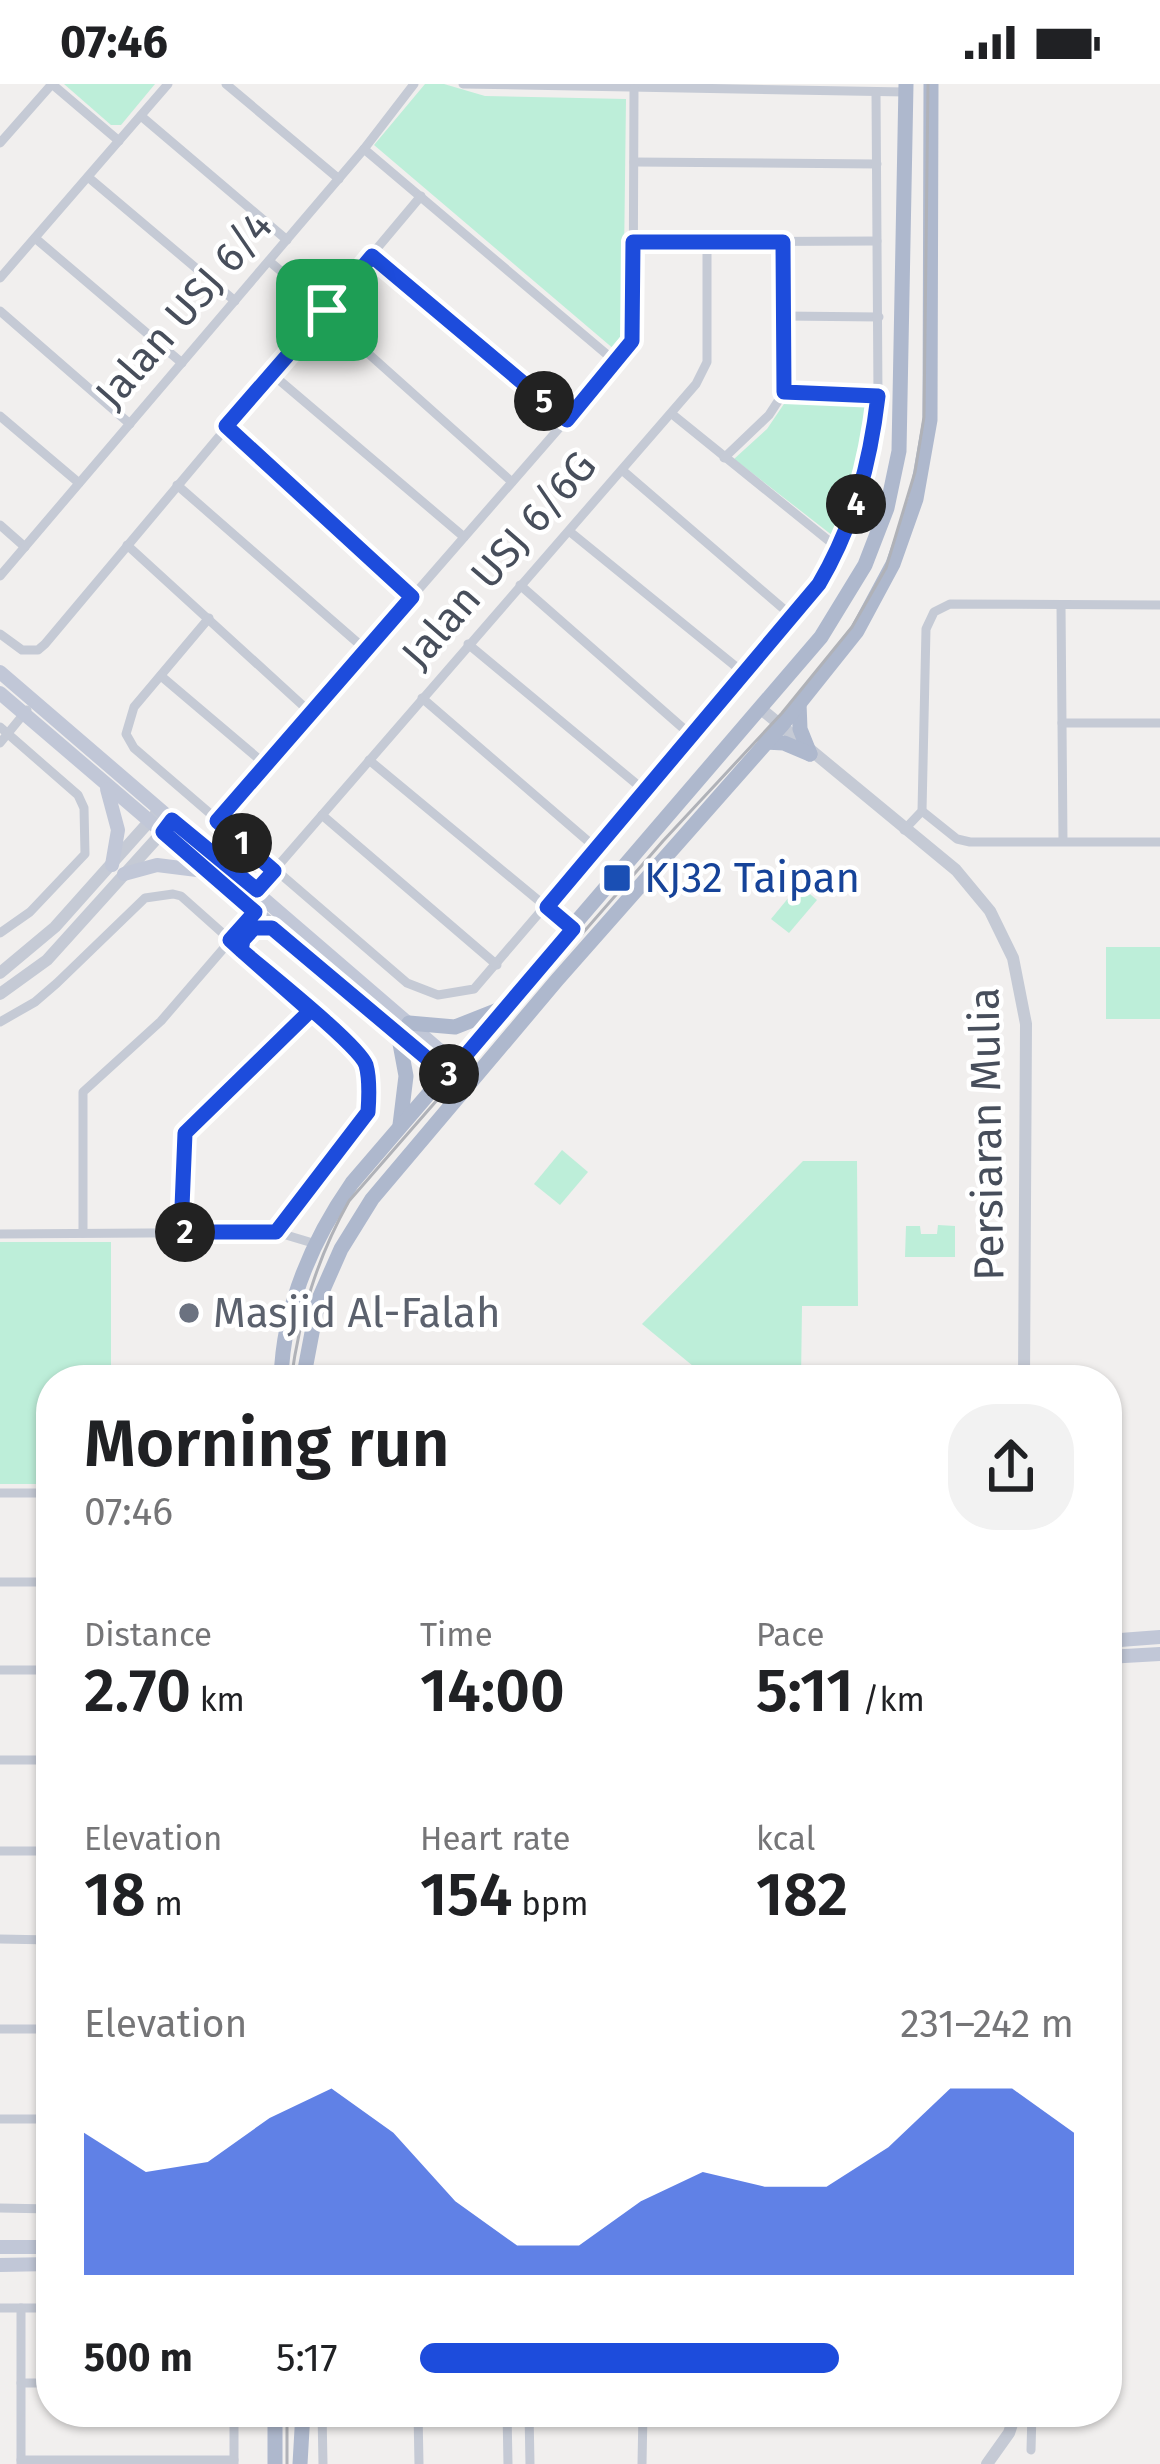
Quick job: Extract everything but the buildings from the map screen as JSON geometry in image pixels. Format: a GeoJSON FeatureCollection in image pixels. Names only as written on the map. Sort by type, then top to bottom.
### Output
{"type":"FeatureCollection","features":[{"type":"Feature","properties":{"kind":"main road"},"geometry":{"type":"LineString","coordinates":[[306,1365],[318,1300],[340,1249],[372,1199],[782,725],[879,595],[916,500],[932,392],[931,84]]}},
{"type":"Feature","properties":{"kind":"main road"},"geometry":{"type":"LineString","coordinates":[[283,1365],[290,1312],[317,1244],[344,1195],[761,709],[820,637],[865,566],[887,508],[902,424],[906,88]]}},
{"type":"Feature","properties":{"kind":"main road"},"geometry":{"type":"LineString","coordinates":[[0,672],[104,782],[154,815]]}},
{"type":"Feature","properties":{"kind":"main road"},"geometry":{"type":"LineString","coordinates":[[0,693],[30,708],[154,815],[257,890],[469,1084]]}},
{"type":"Feature","properties":{"kind":"main road"},"geometry":{"type":"LineString","coordinates":[[799,703],[800,729],[810,754]]}},
{"type":"Feature","properties":{"kind":"main road"},"geometry":{"type":"LineString","coordinates":[[765,742],[784,742],[810,754]]}},
{"type":"Feature","properties":{"kind":"main road"},"geometry":{"type":"LineString","coordinates":[[104,782],[118,830],[118,870],[165,865],[210,872]]}},
{"type":"Feature","properties":{"kind":"main road"},"geometry":{"type":"LineString","coordinates":[[168,826],[272,928],[404,1028],[455,1027],[504,1007]]}},
{"type":"Feature","properties":{"kind":"main road"},"geometry":{"type":"LineString","coordinates":[[397,1133],[404,1110],[404,1028]]}},
{"type":"Feature","properties":{"kind":"main road"},"geometry":{"type":"LineString","coordinates":[[1122,1641],[1160,1637]]}},
{"type":"Feature","properties":{"kind":"main road"},"geometry":{"type":"LineString","coordinates":[[1122,1656],[1160,1654]]}},
{"type":"Feature","properties":{"kind":"main road"},"geometry":{"type":"LineString","coordinates":[[0,2247],[36,2247]]}},
{"type":"Feature","properties":{"kind":"main road"},"geometry":{"type":"LineString","coordinates":[[0,2265],[36,2264]]}},
{"type":"Feature","properties":{"kind":"main road"},"geometry":{"type":"LineString","coordinates":[[275,2427],[275,2464]]}},
{"type":"Feature","properties":{"kind":"main road"},"geometry":{"type":"LineString","coordinates":[[300,2464],[302,2427]]}},
{"type":"Feature","properties":{"kind":"street"},"geometry":{"type":"LineString","coordinates":[[0,143],[52,84],[119,140]]}},
{"type":"Feature","properties":{"kind":"street"},"geometry":{"type":"LineString","coordinates":[[0,278],[168,84]]}},
{"type":"Feature","properties":{"kind":"street"},"geometry":{"type":"LineString","coordinates":[[226,84],[339,179]]}},
{"type":"Feature","properties":{"kind":"street","name":"Jalan USJ 6/4"},"geometry":{"type":"LineString","coordinates":[[0,576],[339,179],[414,84]]}},
{"type":"Feature","properties":{"kind":"street"},"geometry":{"type":"LineString","coordinates":[[463,84],[876,92],[906,88]]}},
{"type":"Feature","properties":{"kind":"street"},"geometry":{"type":"LineString","coordinates":[[217,821],[632,341],[634,89]]}},
{"type":"Feature","properties":{"kind":"street"},"geometry":{"type":"LineString","coordinates":[[209,618],[134,707],[126,734],[134,748],[416,989],[439,995],[464,993],[482,982],[793,617],[839,549],[867,470],[878,396],[876,92]]}},
{"type":"Feature","properties":{"kind":"street"},"geometry":{"type":"LineString","coordinates":[[141,116],[287,240]]}},
{"type":"Feature","properties":{"kind":"street"},"geometry":{"type":"LineString","coordinates":[[364,149],[617,362]]}},
{"type":"Feature","properties":{"kind":"street"},"geometry":{"type":"LineString","coordinates":[[634,162],[877,164]]}},
{"type":"Feature","properties":{"kind":"street"},"geometry":{"type":"LineString","coordinates":[[88,177],[235,301]]}},
{"type":"Feature","properties":{"kind":"street"},"geometry":{"type":"LineString","coordinates":[[0,634],[22,650],[38,650],[421,196]]}},
{"type":"Feature","properties":{"kind":"street"},"geometry":{"type":"LineString","coordinates":[[35,238],[182,362]]}},
{"type":"Feature","properties":{"kind":"street"},"geometry":{"type":"LineString","coordinates":[[633,242],[877,241]]}},
{"type":"Feature","properties":{"kind":"street","name":"Jalan USJ 6/6G"},"geometry":{"type":"LineString","coordinates":[[257,890],[696,384],[707,362],[707,242]]}},
{"type":"Feature","properties":{"kind":"street"},"geometry":{"type":"LineString","coordinates":[[724,458],[776,408],[784,392],[783,242]]}},
{"type":"Feature","properties":{"kind":"street"},"geometry":{"type":"LineString","coordinates":[[372,256],[567,420]]}},
{"type":"Feature","properties":{"kind":"street"},"geometry":{"type":"LineString","coordinates":[[269,261],[512,482]]}},
{"type":"Feature","properties":{"kind":"street"},"geometry":{"type":"LineString","coordinates":[[0,311],[130,424]]}},
{"type":"Feature","properties":{"kind":"street"},"geometry":{"type":"LineString","coordinates":[[784,316],[879,316]]}},
{"type":"Feature","properties":{"kind":"street"},"geometry":{"type":"LineString","coordinates":[[272,374],[464,537]]}},
{"type":"Feature","properties":{"kind":"street"},"geometry":{"type":"LineString","coordinates":[[784,392],[878,396]]}},
{"type":"Feature","properties":{"kind":"street"},"geometry":{"type":"LineString","coordinates":[[672,414],[839,549]]}},
{"type":"Feature","properties":{"kind":"street"},"geometry":{"type":"LineString","coordinates":[[0,416],[79,483]]}},
{"type":"Feature","properties":{"kind":"street"},"geometry":{"type":"LineString","coordinates":[[226,426],[412,597]]}},
{"type":"Feature","properties":{"kind":"street"},"geometry":{"type":"LineString","coordinates":[[622,470],[793,617]]}},
{"type":"Feature","properties":{"kind":"street"},"geometry":{"type":"LineString","coordinates":[[178,485],[366,650]]}},
{"type":"Feature","properties":{"kind":"street"},"geometry":{"type":"LineString","coordinates":[[0,526],[25,547]]}},
{"type":"Feature","properties":{"kind":"street"},"geometry":{"type":"LineString","coordinates":[[569,531],[745,674]]}},
{"type":"Feature","properties":{"kind":"street"},"geometry":{"type":"LineString","coordinates":[[127,545],[311,713]]}},
{"type":"Feature","properties":{"kind":"street"},"geometry":{"type":"LineString","coordinates":[[520,585],[692,736]]}},
{"type":"Feature","properties":{"kind":"street"},"geometry":{"type":"LineString","coordinates":[[1060,605],[1063,841]]}},
{"type":"Feature","properties":{"kind":"street"},"geometry":{"type":"LineString","coordinates":[[904,830],[922,811],[926,629],[928,619],[940,607],[1160,605]]}},
{"type":"Feature","properties":{"kind":"street"},"geometry":{"type":"LineString","coordinates":[[468,644],[645,791]]}},
{"type":"Feature","properties":{"kind":"street"},"geometry":{"type":"LineString","coordinates":[[161,676],[266,765]]}},
{"type":"Feature","properties":{"kind":"street"},"geometry":{"type":"LineString","coordinates":[[422,698],[596,848]]}},
{"type":"Feature","properties":{"kind":"street"},"geometry":{"type":"LineString","coordinates":[[0,933],[31,912],[86,854],[84,808],[78,795],[3,734],[30,708]]}},
{"type":"Feature","properties":{"kind":"street","name":"Persiaran Mulia"},"geometry":{"type":"LineString","coordinates":[[761,709],[810,754],[935,851],[975,890],[1003,935],[1019,978],[1026,1024],[1024,1365]]}},
{"type":"Feature","properties":{"kind":"street"},"geometry":{"type":"LineString","coordinates":[[1062,723],[1160,723]]}},
{"type":"Feature","properties":{"kind":"street"},"geometry":{"type":"LineString","coordinates":[[369,760],[573,929]]}},
{"type":"Feature","properties":{"kind":"street"},"geometry":{"type":"LineString","coordinates":[[922,811],[956,839],[970,842],[1160,842]]}},
{"type":"Feature","properties":{"kind":"street"},"geometry":{"type":"LineString","coordinates":[[0,994],[47,960],[118,870],[154,815]]}},
{"type":"Feature","properties":{"kind":"street"},"geometry":{"type":"LineString","coordinates":[[322,815],[497,965]]}},
{"type":"Feature","properties":{"kind":"street"},"geometry":{"type":"LineString","coordinates":[[0,973],[168,826]]}},
{"type":"Feature","properties":{"kind":"street"},"geometry":{"type":"LineString","coordinates":[[0,1022],[58,983],[149,896],[181,896],[364,1061],[368,1112],[276,1232]]}},
{"type":"Feature","properties":{"kind":"street"},"geometry":{"type":"LineString","coordinates":[[83,1233],[83,1092],[161,1021],[255,912]]}},
{"type":"Feature","properties":{"kind":"street"},"geometry":{"type":"LineString","coordinates":[[241,950],[254,928],[272,928]]}},
{"type":"Feature","properties":{"kind":"street"},"geometry":{"type":"LineString","coordinates":[[181,1232],[185,1133],[310,1011]]}},
{"type":"Feature","properties":{"kind":"street"},"geometry":{"type":"LineString","coordinates":[[0,1234],[276,1232],[317,1244]]}},
{"type":"Feature","properties":{"kind":"street"},"geometry":{"type":"LineString","coordinates":[[0,1492],[36,1493]]}},
{"type":"Feature","properties":{"kind":"street"},"geometry":{"type":"LineString","coordinates":[[0,1582],[36,1582]]}},
{"type":"Feature","properties":{"kind":"street"},"geometry":{"type":"LineString","coordinates":[[0,1670],[36,1670]]}},
{"type":"Feature","properties":{"kind":"street"},"geometry":{"type":"LineString","coordinates":[[0,1760],[36,1760]]}},
{"type":"Feature","properties":{"kind":"street"},"geometry":{"type":"LineString","coordinates":[[0,1851],[36,1851]]}},
{"type":"Feature","properties":{"kind":"street"},"geometry":{"type":"LineString","coordinates":[[0,1940],[36,1940]]}},
{"type":"Feature","properties":{"kind":"street"},"geometry":{"type":"LineString","coordinates":[[0,2029],[36,2029]]}},
{"type":"Feature","properties":{"kind":"street"},"geometry":{"type":"LineString","coordinates":[[0,2119],[36,2119]]}},
{"type":"Feature","properties":{"kind":"street"},"geometry":{"type":"LineString","coordinates":[[0,2208],[36,2209]]}},
{"type":"Feature","properties":{"kind":"street"},"geometry":{"type":"LineString","coordinates":[[0,2308],[36,2308]]}},
{"type":"Feature","properties":{"kind":"street"},"geometry":{"type":"LineString","coordinates":[[22,2308],[21,2462],[234,2462],[234,2427]]}},
{"type":"Feature","properties":{"kind":"street"},"geometry":{"type":"LineString","coordinates":[[21,2383],[36,2383]]}},
{"type":"Feature","properties":{"kind":"street"},"geometry":{"type":"LineString","coordinates":[[322,2427],[323,2464]]}},
{"type":"Feature","properties":{"kind":"street"},"geometry":{"type":"LineString","coordinates":[[418,2427],[418,2464]]}},
{"type":"Feature","properties":{"kind":"street"},"geometry":{"type":"LineString","coordinates":[[508,2427],[508,2464]]}},
{"type":"Feature","properties":{"kind":"street"},"geometry":{"type":"LineString","coordinates":[[529,2427],[530,2464]]}},
{"type":"Feature","properties":{"kind":"street"},"geometry":{"type":"LineString","coordinates":[[642,2464],[643,2427]]}},
{"type":"Feature","properties":{"kind":"street"},"geometry":{"type":"LineString","coordinates":[[987,2464],[1011,2427]]}},
{"type":"Feature","properties":{"kind":"street"},"geometry":{"type":"LineString","coordinates":[[1031,2427],[1031,2450]]}},
{"type":"Feature","properties":{"kind":"green space"},"geometry":{"type":"Polygon","coordinates":[[[64,84],[155,84],[121,125],[111,125],[64,84]]]}},
{"type":"Feature","properties":{"kind":"green space"},"geometry":{"type":"Polygon","coordinates":[[[425,84],[444,84],[485,96],[626,99],[623,339],[615,350],[374,145],[425,84]]]}},
{"type":"Feature","properties":{"kind":"green space"},"geometry":{"type":"Polygon","coordinates":[[[788,398],[875,399],[866,459],[837,539],[734,459],[767,429],[788,398]]]}},
{"type":"Feature","properties":{"kind":"green space"},"geometry":{"type":"Polygon","coordinates":[[[799,885],[817,900],[789,933],[771,919],[799,885]]]}},
{"type":"Feature","properties":{"kind":"green space"},"geometry":{"type":"Polygon","coordinates":[[[1106,947],[1160,947],[1160,1019],[1106,1019],[1106,947]]]}},
{"type":"Feature","properties":{"kind":"green space"},"geometry":{"type":"Polygon","coordinates":[[[562,1150],[588,1172],[560,1205],[534,1184],[562,1150]]]}},
{"type":"Feature","properties":{"kind":"green space"},"geometry":{"type":"Polygon","coordinates":[[[803,1161],[857,1161],[858,1306],[802,1306],[801,1365],[692,1365],[642,1324],[803,1161]]]}},
{"type":"Feature","properties":{"kind":"green space"},"geometry":{"type":"Polygon","coordinates":[[[938,1225],[955,1226],[955,1257],[905,1257],[906,1226],[920,1226],[921,1234],[937,1234],[938,1225]]]}},
{"type":"Feature","properties":{"kind":"green space"},"geometry":{"type":"Polygon","coordinates":[[[0,1242],[111,1242],[111,1365],[36,1365],[36,1484],[0,1484],[0,1242]]]}},
{"type":"Feature","properties":{"kind":"tram line"},"geometry":{"type":"LineString","coordinates":[[294,1365],[311,1288],[349,1201],[663,841],[782,713],[852,627],[886,568],[915,472],[924,417],[928,84]]}},
{"type":"Feature","properties":{"kind":"tram line"},"geometry":{"type":"LineString","coordinates":[[287,2427],[287,2464]]}},
{"type":"Feature","properties":{"kind":"place","name":"KJ32 Taipan"},"geometry":{"type":"Point","coordinates":[617,878]}},
{"type":"Feature","properties":{"kind":"place","name":"Masjid Al-Falah"},"geometry":{"type":"Point","coordinates":[189,1313]}},
{"type":"Feature","properties":{"kind":"route"},"geometry":{"type":"LineString","coordinates":[[327,310],[226,426],[412,597],[217,821],[274,871],[257,890],[172,820],[163,832],[255,912],[230,940],[241,950],[310,1011],[277,1046],[185,1133],[181,1232],[276,1232],[368,1112],[364,1061],[357,1053],[314,1015],[241,950],[243,940],[254,928],[272,928],[448,1076],[573,929],[547,907],[819,584],[839,549],[860,494],[874,429],[878,396],[784,392],[783,242],[633,242],[632,341],[567,420],[372,256],[327,310]]}}]}
